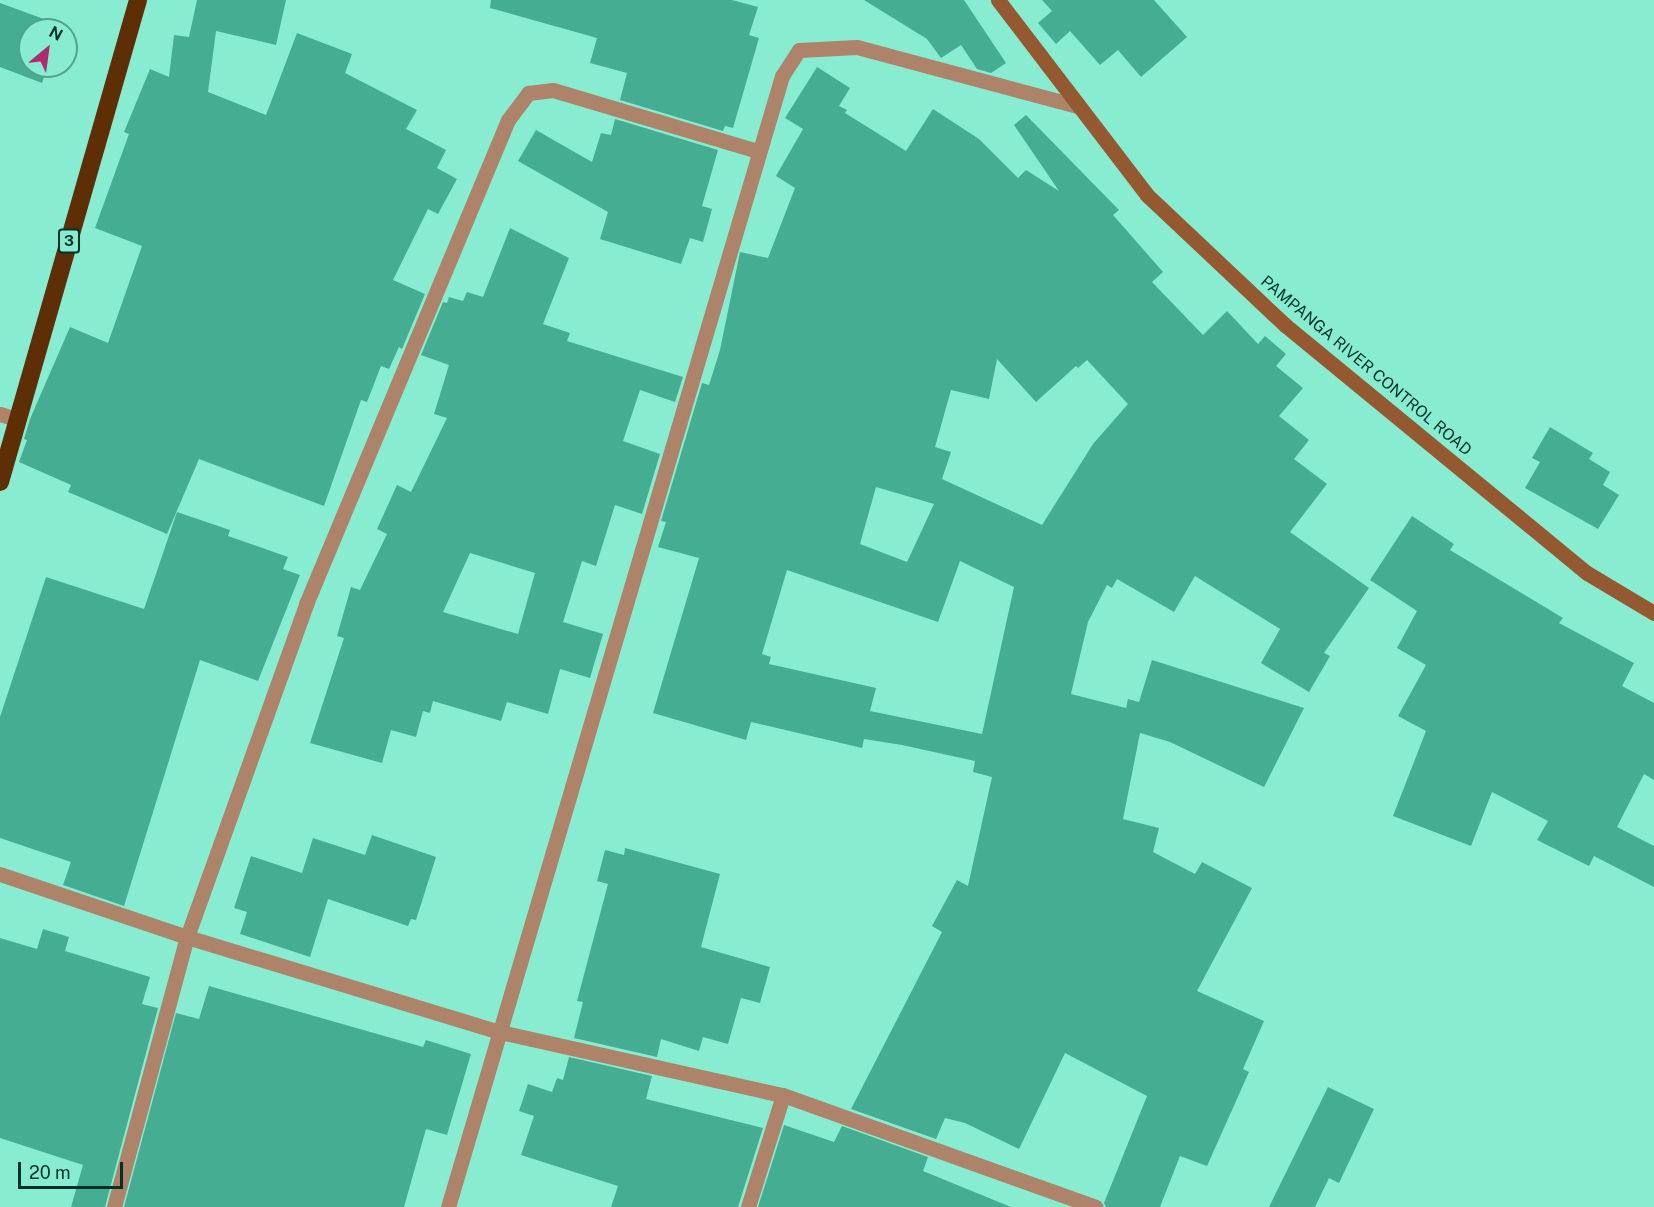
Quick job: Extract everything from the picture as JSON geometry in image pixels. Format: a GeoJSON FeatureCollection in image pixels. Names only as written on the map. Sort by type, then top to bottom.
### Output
{"type":"FeatureCollection","features":[{"type":"Feature","properties":{"kind":"highway","name":"3"},"geometry":{"type":"LineString","coordinates":[[0,482],[138,0]]}},
{"type":"Feature","properties":{"kind":"main road","name":"PAMPANGA RIVER CONTROL ROAD"},"geometry":{"type":"LineString","coordinates":[[998,0],[1147,195],[1285,325],[1587,573],[1654,613]]}},
{"type":"Feature","properties":{"kind":"street"},"geometry":{"type":"LineString","coordinates":[[448,1207],[757,152],[782,76],[799,50],[822,46],[857,47],[1077,106]]}},
{"type":"Feature","properties":{"kind":"street"},"geometry":{"type":"LineString","coordinates":[[114,1207],[187,937],[306,604],[508,120],[528,93],[553,90],[757,152]]}},
{"type":"Feature","properties":{"kind":"street"},"geometry":{"type":"LineString","coordinates":[[0,414],[18,420]]}},
{"type":"Feature","properties":{"kind":"street"},"geometry":{"type":"LineString","coordinates":[[0,874],[187,937],[500,1032],[783,1095],[1096,1207]]}},
{"type":"Feature","properties":{"kind":"street"},"geometry":{"type":"LineString","coordinates":[[748,1207],[783,1095]]}},
{"type":"Feature","properties":{"kind":"building"},"geometry":{"type":"Polygon","coordinates":[[[197,0],[286,0],[276,45],[216,31],[208,92],[266,115],[297,33],[352,54],[345,73],[417,110],[406,129],[446,150],[437,168],[457,179],[438,214],[428,209],[393,280],[425,294],[402,349],[399,347],[389,369],[381,366],[367,402],[361,400],[324,506],[199,459],[167,534],[68,492],[71,485],[19,462],[27,440],[24,439],[30,419],[70,327],[108,343],[142,246],[95,228],[129,134],[124,132],[150,69],[169,77],[174,35],[189,37],[197,0]]]}},
{"type":"Feature","properties":{"kind":"building"},"geometry":{"type":"Polygon","coordinates":[[[491,0],[732,0],[758,7],[749,35],[759,38],[733,128],[725,126],[723,131],[620,100],[627,73],[590,63],[597,38],[490,8],[491,0]]]}},
{"type":"Feature","properties":{"kind":"building"},"geometry":{"type":"Polygon","coordinates":[[[864,0],[964,0],[1006,63],[991,73],[977,69],[961,45],[941,58],[927,39],[864,0]]]}},
{"type":"Feature","properties":{"kind":"building"},"geometry":{"type":"Polygon","coordinates":[[[1042,0],[1154,0],[1187,37],[1141,77],[1118,50],[1100,65],[1070,31],[1056,44],[1038,23],[1052,11],[1042,0]]]}},
{"type":"Feature","properties":{"kind":"building"},"geometry":{"type":"Polygon","coordinates":[[[0,3],[41,18],[18,18],[18,74],[0,67],[0,3]]]}},
{"type":"Feature","properties":{"kind":"building"},"geometry":{"type":"Polygon","coordinates":[[[817,67],[850,88],[839,106],[847,110],[845,113],[906,151],[933,109],[979,139],[1018,178],[1026,170],[1059,191],[1014,125],[1026,115],[1119,210],[1113,215],[1163,272],[1152,282],[1203,335],[1227,311],[1258,344],[1265,336],[1286,354],[1276,366],[1303,388],[1279,416],[1309,440],[1294,459],[1327,484],[1290,532],[1369,588],[1324,653],[1330,656],[1309,692],[1261,663],[1280,629],[1195,576],[1174,612],[1117,579],[1112,588],[1107,585],[1088,622],[1071,694],[1126,708],[1128,699],[1139,702],[1152,660],[1304,708],[1264,787],[1170,742],[1140,733],[1123,819],[1159,828],[1153,852],[1195,874],[1202,862],[1252,888],[1197,991],[1264,1021],[1243,1069],[1249,1072],[1207,1166],[1180,1156],[1160,1207],[1106,1207],[1104,1203],[1147,1096],[1065,1053],[1019,1149],[965,1123],[945,1118],[936,1139],[851,1109],[942,932],[932,926],[957,880],[968,886],[992,777],[973,772],[975,761],[902,745],[864,739],[862,748],[751,722],[746,740],[653,713],[699,558],[658,547],[666,522],[661,521],[702,383],[709,385],[720,350],[740,252],[768,258],[795,188],[776,176],[803,129],[785,118],[817,67]],[[997,359],[989,399],[951,390],[935,447],[951,452],[942,479],[1042,525],[1093,444],[1128,404],[1087,360],[1078,368],[1076,366],[1036,402],[997,359]],[[876,487],[860,544],[907,562],[934,504],[876,487]],[[960,561],[938,622],[787,570],[762,654],[771,657],[769,664],[876,688],[870,711],[982,734],[1014,587],[960,561]]]}},
{"type":"Feature","properties":{"kind":"building"},"geometry":{"type":"Polygon","coordinates":[[[29,78],[44,78],[42,83],[29,78]]]}},
{"type":"Feature","properties":{"kind":"building"},"geometry":{"type":"Polygon","coordinates":[[[615,119],[718,150],[702,206],[712,209],[703,242],[690,238],[681,264],[600,239],[608,212],[518,161],[536,130],[592,162],[601,133],[611,135],[615,119]]]}},
{"type":"Feature","properties":{"kind":"building"},"geometry":{"type":"Polygon","coordinates":[[[510,228],[569,258],[543,324],[570,333],[567,341],[683,377],[675,402],[640,390],[623,441],[660,454],[642,514],[615,505],[596,566],[582,561],[563,622],[603,634],[590,678],[560,669],[548,714],[507,702],[501,721],[433,701],[430,713],[423,711],[416,737],[391,730],[382,763],[310,743],[344,638],[337,636],[351,587],[360,590],[387,534],[377,529],[397,485],[411,492],[447,418],[434,414],[449,365],[421,355],[443,302],[447,303],[449,297],[463,301],[467,292],[483,297],[510,228]],[[470,553],[443,612],[518,634],[535,573],[470,553]]]}},
{"type":"Feature","properties":{"kind":"building"},"geometry":{"type":"Polygon","coordinates":[[[1550,427],[1593,453],[1589,459],[1610,472],[1603,485],[1619,495],[1598,529],[1525,488],[1540,462],[1532,458],[1550,427]]]}},
{"type":"Feature","properties":{"kind":"building"},"geometry":{"type":"Polygon","coordinates":[[[177,512],[230,530],[228,536],[288,557],[283,569],[300,575],[258,681],[200,660],[124,906],[63,885],[71,862],[0,838],[0,717],[46,577],[144,609],[177,512]]]}},
{"type":"Feature","properties":{"kind":"building"},"geometry":{"type":"Polygon","coordinates":[[[1412,516],[1454,544],[1450,550],[1563,618],[1559,623],[1634,663],[1622,686],[1654,703],[1654,780],[1644,774],[1617,827],[1654,846],[1654,887],[1594,856],[1589,866],[1537,840],[1548,821],[1492,792],[1471,846],[1393,816],[1426,731],[1398,716],[1426,665],[1397,648],[1417,611],[1370,580],[1412,516]]]}},
{"type":"Feature","properties":{"kind":"building"},"geometry":{"type":"Polygon","coordinates":[[[372,835],[436,857],[416,920],[411,919],[408,926],[328,899],[310,957],[240,934],[247,912],[234,908],[251,856],[302,873],[313,838],[365,855],[372,835]]]}},
{"type":"Feature","properties":{"kind":"building"},"geometry":{"type":"Polygon","coordinates":[[[625,848],[720,874],[701,947],[770,967],[760,1003],[741,998],[728,1044],[703,1037],[699,1051],[661,1039],[657,1057],[574,1038],[583,1002],[577,1001],[608,884],[597,881],[605,850],[624,855],[625,848]]]}},
{"type":"Feature","properties":{"kind":"building"},"geometry":{"type":"Polygon","coordinates":[[[43,929],[69,937],[65,951],[150,977],[142,1004],[158,1008],[105,1207],[71,1207],[83,1165],[0,1138],[0,938],[37,949],[43,929]]]}},
{"type":"Feature","properties":{"kind":"building"},"geometry":{"type":"Polygon","coordinates":[[[209,986],[423,1047],[426,1040],[471,1054],[447,1135],[426,1129],[404,1207],[124,1207],[176,1013],[199,1019],[209,986]]]}},
{"type":"Feature","properties":{"kind":"building"},"geometry":{"type":"Polygon","coordinates":[[[569,1057],[652,1076],[646,1099],[763,1128],[738,1207],[611,1207],[618,1186],[521,1155],[534,1116],[519,1111],[528,1084],[552,1092],[557,1078],[563,1080],[569,1057]]]}},
{"type":"Feature","properties":{"kind":"building"},"geometry":{"type":"Polygon","coordinates":[[[1328,1087],[1374,1109],[1339,1183],[1329,1178],[1315,1207],[1269,1207],[1328,1087]]]}},
{"type":"Feature","properties":{"kind":"building"},"geometry":{"type":"Polygon","coordinates":[[[784,1125],[834,1142],[842,1126],[928,1157],[923,1171],[1011,1207],[758,1207],[784,1125]]]}}]}
